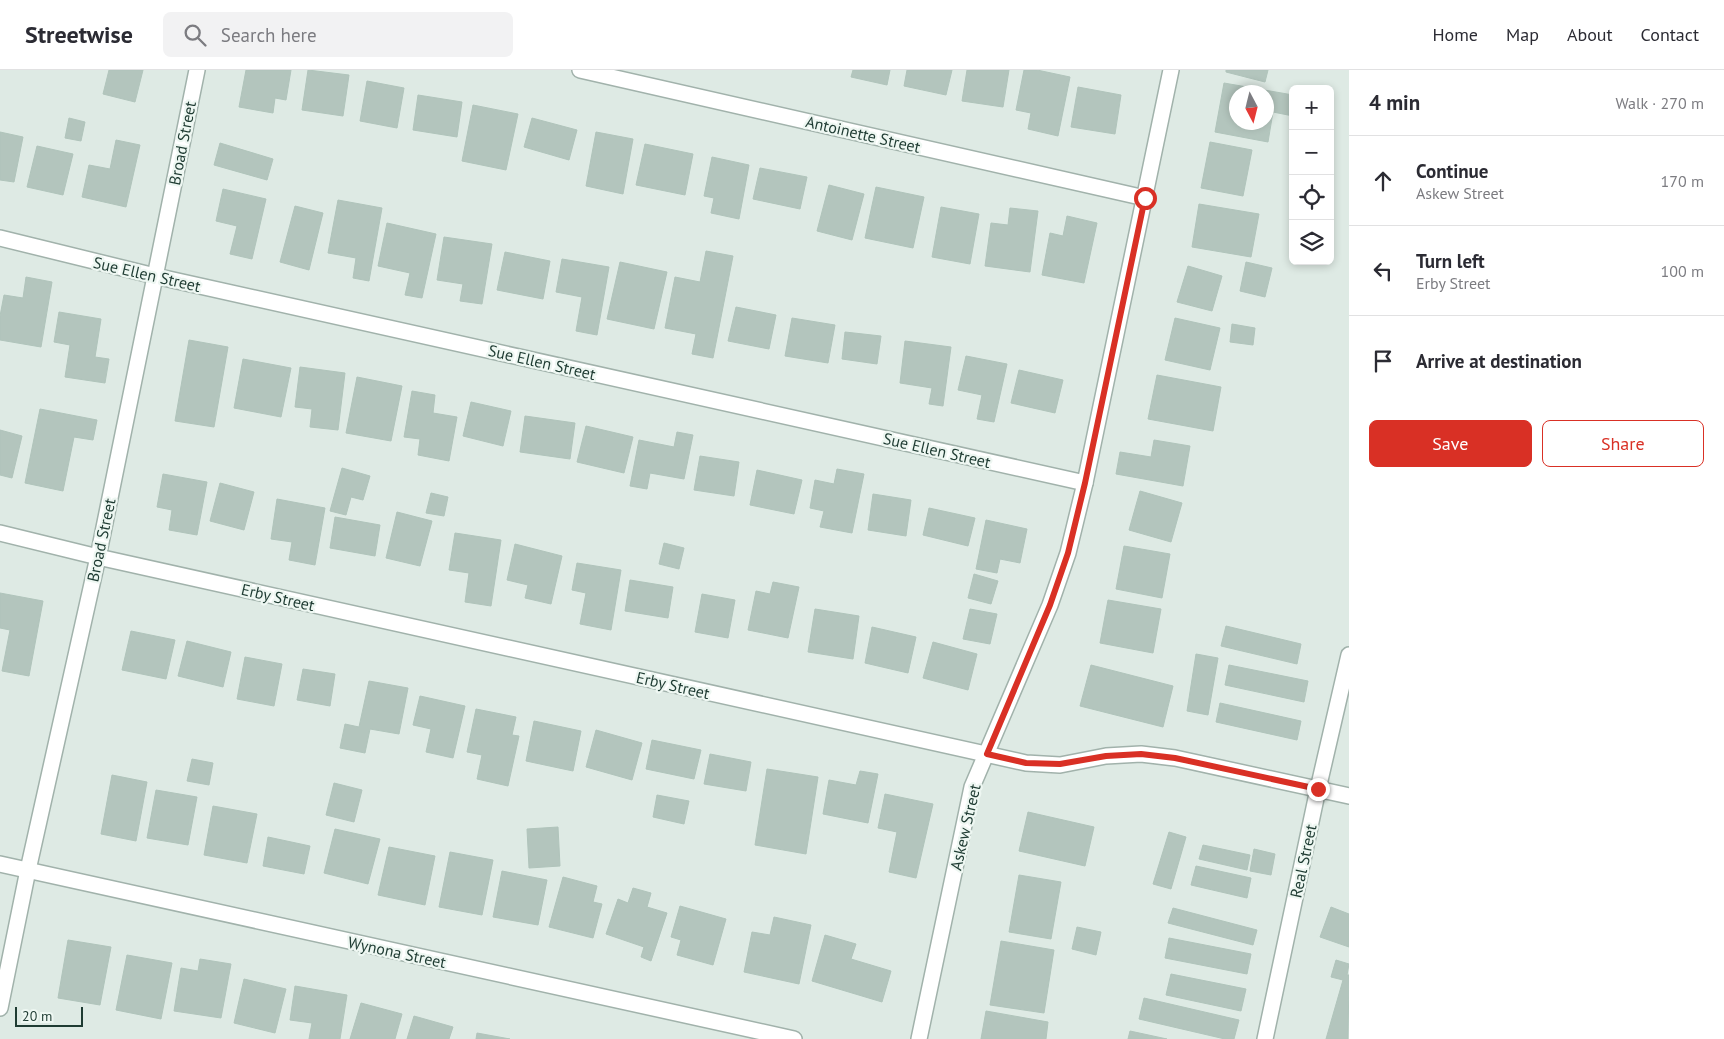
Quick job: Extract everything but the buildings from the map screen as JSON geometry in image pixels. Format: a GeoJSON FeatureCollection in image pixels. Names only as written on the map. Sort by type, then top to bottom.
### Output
{"type":"FeatureCollection","features":[{"type":"Feature","properties":{"kind":"street","name":"Broad Street"},"geometry":{"type":"LineString","coordinates":[[0,1008],[28,870],[98,557],[197,70]]}},
{"type":"Feature","properties":{"kind":"street","name":"Antoinette Street"},"geometry":{"type":"LineString","coordinates":[[580,70],[1145,198]]}},
{"type":"Feature","properties":{"kind":"street","name":"Askew Street"},"geometry":{"type":"LineString","coordinates":[[919,1039],[972,787],[1050,605],[1068,553],[1085,483],[1171,70]]}},
{"type":"Feature","properties":{"kind":"street","name":"Sue Ellen Street"},"geometry":{"type":"LineString","coordinates":[[0,238],[155,276],[1085,483]]}},
{"type":"Feature","properties":{"kind":"street","name":"Erby Street"},"geometry":{"type":"LineString","coordinates":[[0,533],[98,557],[1026,763],[1060,764],[1106,756],[1141,754],[1175,758],[1349,796]]}},
{"type":"Feature","properties":{"kind":"street","name":"Real Street"},"geometry":{"type":"LineString","coordinates":[[1265,1039],[1318,789],[1349,655]]}},
{"type":"Feature","properties":{"kind":"street","name":"Wynona Street"},"geometry":{"type":"LineString","coordinates":[[0,864],[794,1039]]}},
{"type":"Feature","properties":{"kind":"route"},"geometry":{"type":"LineString","coordinates":[[1145,198],[1085,483],[1068,553],[1050,605],[987,754],[1026,763],[1060,764],[1106,756],[1141,754],[1175,758],[1318,789]]}}]}
